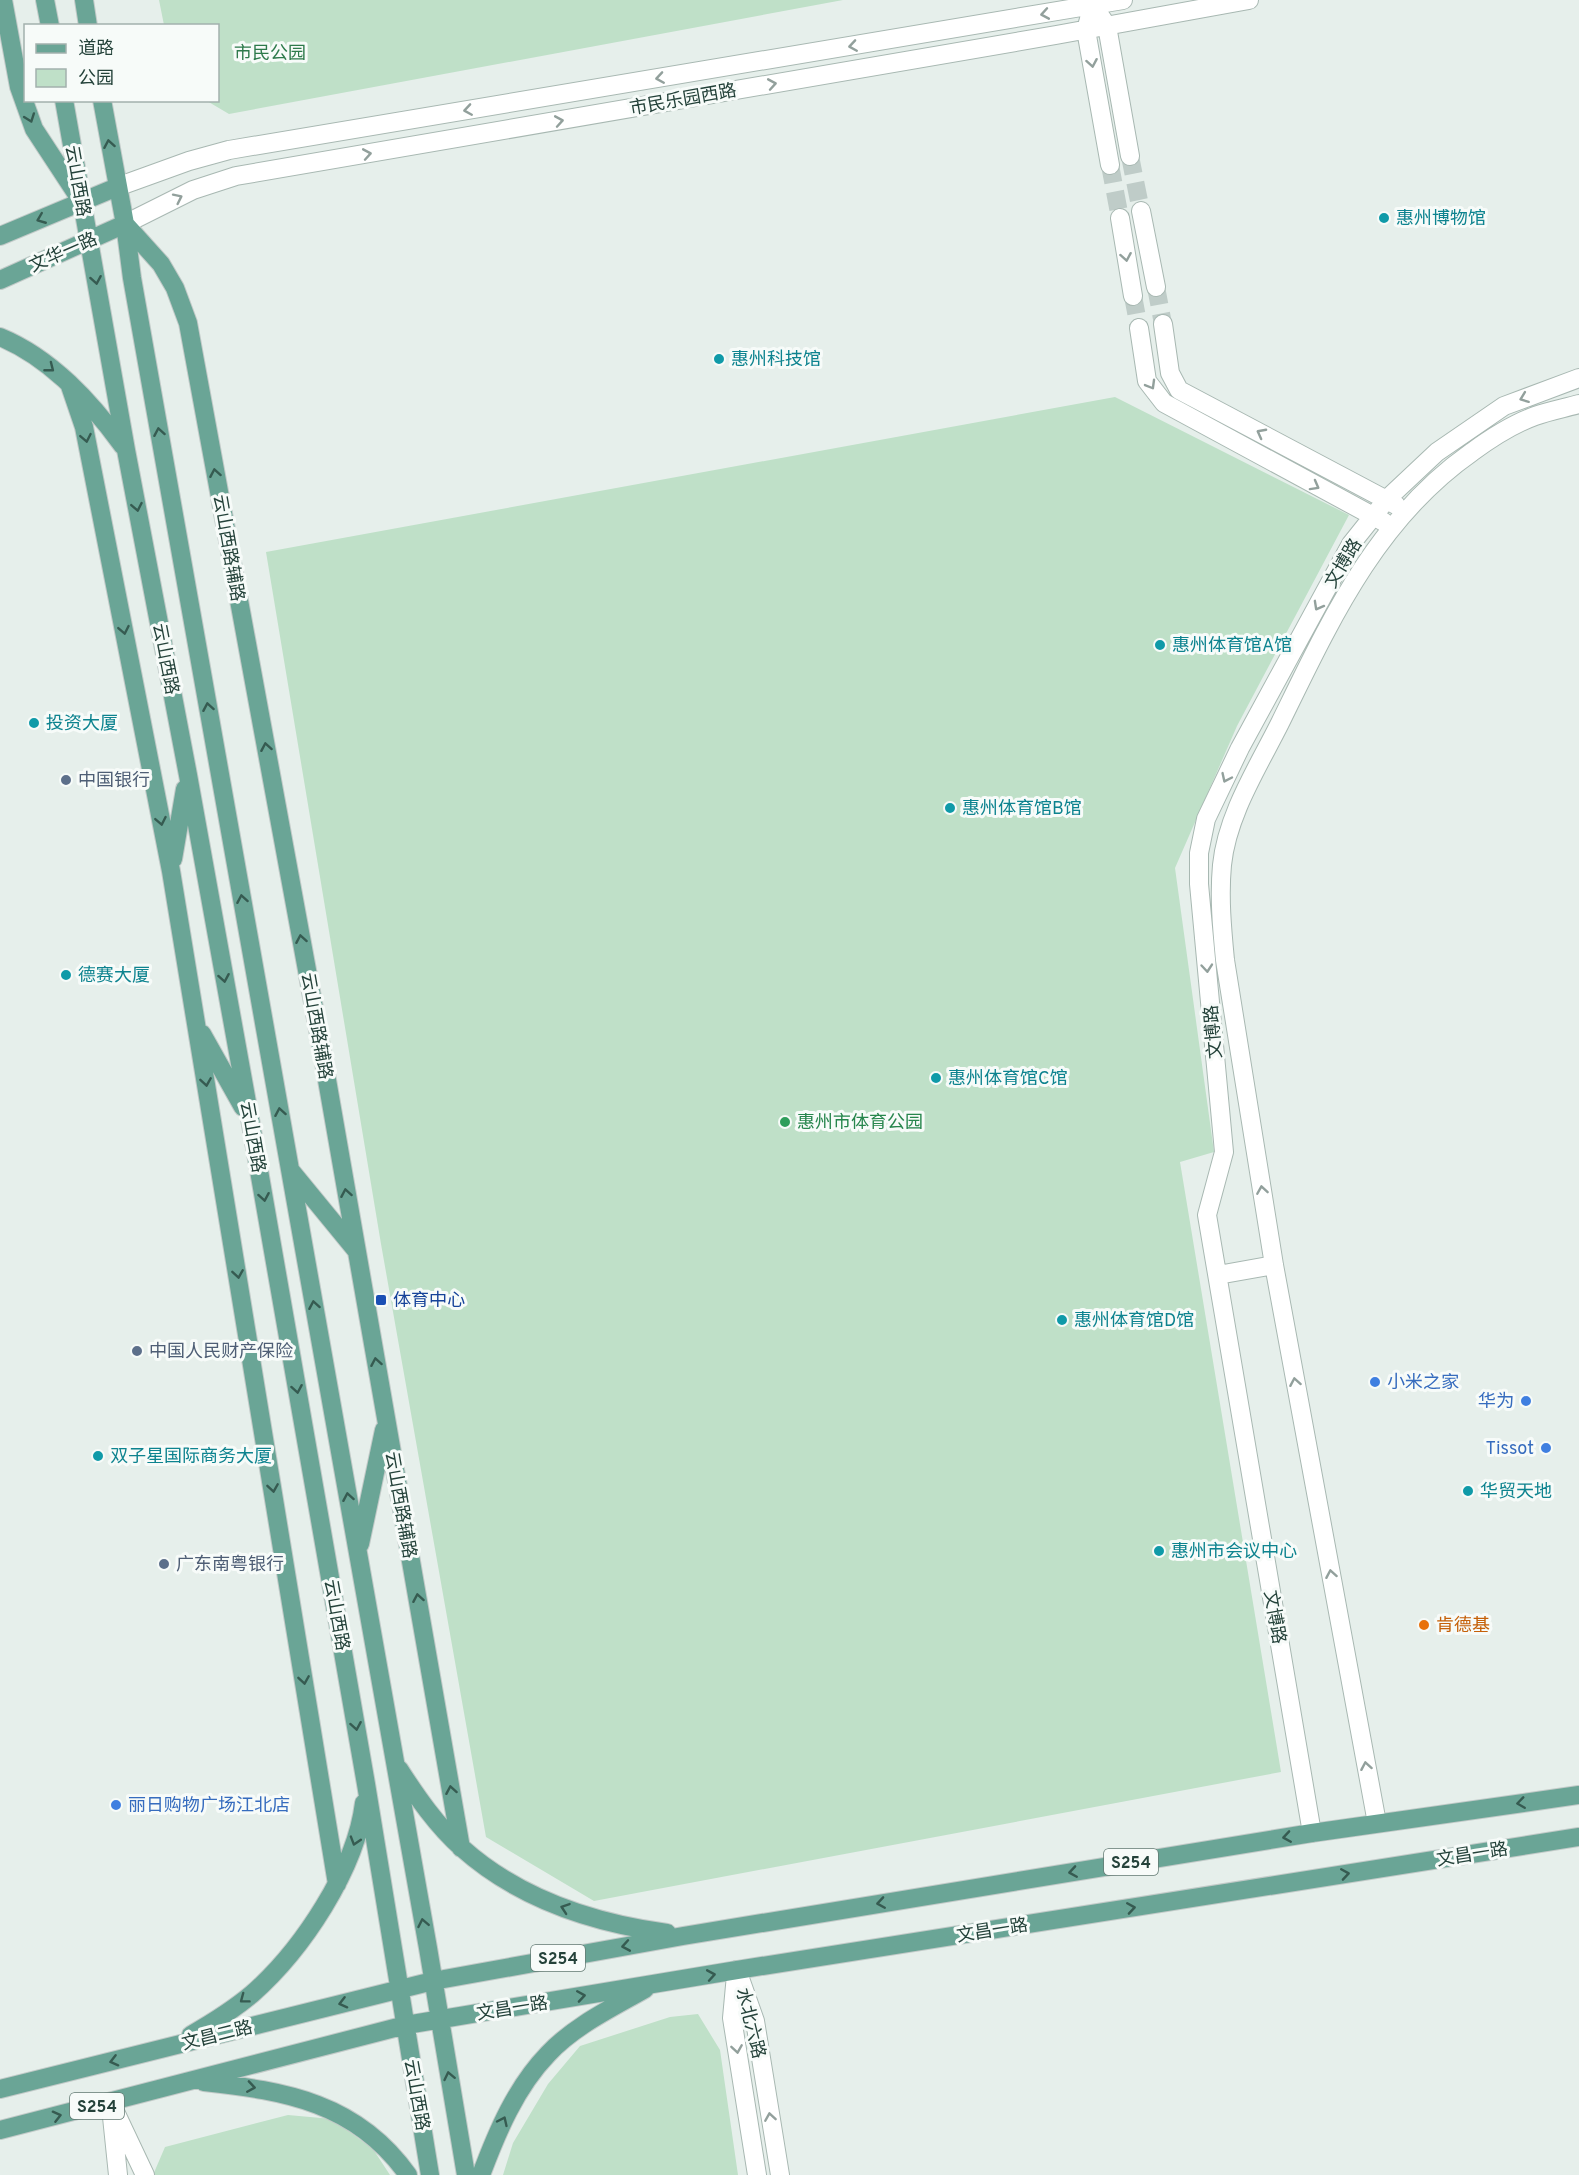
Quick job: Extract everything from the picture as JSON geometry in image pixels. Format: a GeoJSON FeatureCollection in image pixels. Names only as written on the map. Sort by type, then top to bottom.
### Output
{"type":"FeatureCollection","features":[{"type":"Feature","properties":{"kind":"main road"},"geometry":{"type":"LineString","coordinates":[[3,0],[19,87],[24,101]]}},
{"type":"Feature","properties":{"kind":"main road"},"geometry":{"type":"LineString","coordinates":[[45,0],[50,24]]}},
{"type":"Feature","properties":{"kind":"main road"},"geometry":{"type":"LineString","coordinates":[[84,0],[88,24]]}},
{"type":"Feature","properties":{"kind":"main road"},"geometry":{"type":"LineString","coordinates":[[24,102],[34,129],[82,202]]}},
{"type":"Feature","properties":{"kind":"main road","name":"云山西路"},"geometry":{"type":"LineString","coordinates":[[63,102],[250,1119],[366,1784],[430,2175]]}},
{"type":"Feature","properties":{"kind":"main road","name":"云山西路"},"geometry":{"type":"LineString","coordinates":[[102,102],[466,2175]]}},
{"type":"Feature","properties":{"kind":"main road"},"geometry":{"type":"LineString","coordinates":[[0,236],[117,187]]}},
{"type":"Feature","properties":{"kind":"main road","name":"文华一路"},"geometry":{"type":"LineString","coordinates":[[0,280],[125,224]]}},
{"type":"Feature","properties":{"kind":"main road","name":"云山西路辅路"},"geometry":{"type":"LineString","coordinates":[[125,224],[161,264],[175,288],[188,323],[357,1251],[461,1848]]}},
{"type":"Feature","properties":{"kind":"main road"},"geometry":{"type":"LineString","coordinates":[[0,337],[41,360],[69,382],[105,420],[126,450]]}},
{"type":"Feature","properties":{"kind":"main road"},"geometry":{"type":"LineString","coordinates":[[69,382],[84,427],[171,871],[337,1884]]}},
{"type":"Feature","properties":{"kind":"main road"},"geometry":{"type":"LineString","coordinates":[[171,871],[188,775]]}},
{"type":"Feature","properties":{"kind":"main road"},"geometry":{"type":"LineString","coordinates":[[196,1024],[250,1119]]}},
{"type":"Feature","properties":{"kind":"main road"},"geometry":{"type":"LineString","coordinates":[[290,1169],[357,1251]]}},
{"type":"Feature","properties":{"kind":"main road"},"geometry":{"type":"LineString","coordinates":[[358,1555],[386,1419]]}},
{"type":"Feature","properties":{"kind":"main road"},"geometry":{"type":"LineString","coordinates":[[394,1762],[426,1808],[461,1848],[505,1880],[547,1902],[599,1920],[641,1930],[683,1935]]}},
{"type":"Feature","properties":{"kind":"main road"},"geometry":{"type":"LineString","coordinates":[[171,2047],[217,2020],[253,1992],[286,1957],[316,1919],[337,1884],[351,1854],[362,1820],[366,1784]]}},
{"type":"Feature","properties":{"kind":"main road","name":"S254"},"geometry":{"type":"LineString","coordinates":[[433,1981],[683,1935],[1312,1833],[1579,1795]]}},
{"type":"Feature","properties":{"kind":"main road","name":"文昌一路"},"geometry":{"type":"LineString","coordinates":[[406,2025],[737,1970],[1579,1837]]}},
{"type":"Feature","properties":{"kind":"main road","name":"文昌二路"},"geometry":{"type":"LineString","coordinates":[[0,2090],[433,1981]]}},
{"type":"Feature","properties":{"kind":"main road"},"geometry":{"type":"LineString","coordinates":[[481,2175],[507,2113],[525,2082],[548,2053],[572,2034],[653,1984]]}},
{"type":"Feature","properties":{"kind":"main road","name":"文昌二路"},"geometry":{"type":"LineString","coordinates":[[0,2130],[406,2025]]}},
{"type":"Feature","properties":{"kind":"main road"},"geometry":{"type":"LineString","coordinates":[[193,2080],[277,2091],[312,2102],[347,2118],[378,2141],[408,2175]]}},
{"type":"Feature","properties":{"kind":"street","name":"市民乐园西路"},"geometry":{"type":"LineString","coordinates":[[117,187],[189,161],[229,150],[1091,2],[1123,0]]}},
{"type":"Feature","properties":{"kind":"street","name":"市民乐园西路"},"geometry":{"type":"LineString","coordinates":[[125,224],[194,190],[236,176],[1249,0]]}},
{"type":"Feature","properties":{"kind":"street"},"geometry":{"type":"LineString","coordinates":[[1091,2],[1107,26],[1130,156]]}},
{"type":"Feature","properties":{"kind":"street"},"geometry":{"type":"LineString","coordinates":[[1091,2],[1086,30],[1110,165]]}},
{"type":"Feature","properties":{"kind":"street"},"geometry":{"type":"LineString","coordinates":[[1141,211],[1156,287]]}},
{"type":"Feature","properties":{"kind":"street"},"geometry":{"type":"LineString","coordinates":[[1120,218],[1133,296]]}},
{"type":"Feature","properties":{"kind":"street"},"geometry":{"type":"LineString","coordinates":[[1163,324],[1170,374],[1179,390],[1387,499],[1405,511]]}},
{"type":"Feature","properties":{"kind":"street"},"geometry":{"type":"LineString","coordinates":[[1139,328],[1147,381],[1164,403],[1374,518],[1394,526]]}},
{"type":"Feature","properties":{"kind":"street","name":"文博路"},"geometry":{"type":"LineString","coordinates":[[1312,1833],[1207,1215],[1224,1152],[1198,884],[1199,853],[1206,819],[1240,748],[1352,544],[1387,499],[1437,452],[1504,406],[1579,378]]}},
{"type":"Feature","properties":{"kind":"street","name":"文博路"},"geometry":{"type":"LineString","coordinates":[[1377,1823],[1274,1265],[1225,960],[1221,909],[1222,864],[1231,827],[1245,792],[1330,621],[1368,558],[1405,511],[1452,466],[1491,438],[1534,417],[1579,404]]}},
{"type":"Feature","properties":{"kind":"street"},"geometry":{"type":"LineString","coordinates":[[1218,1275],[1274,1265]]}},
{"type":"Feature","properties":{"kind":"street","name":"水北六路"},"geometry":{"type":"LineString","coordinates":[[737,1970],[732,2018],[757,2175]]}},
{"type":"Feature","properties":{"kind":"street","name":"水北六路"},"geometry":{"type":"LineString","coordinates":[[737,1970],[754,2021],[780,2175]]}},
{"type":"Feature","properties":{"kind":"street"},"geometry":{"type":"LineString","coordinates":[[111,2103],[118,2175]]}},
{"type":"Feature","properties":{"kind":"street"},"geometry":{"type":"LineString","coordinates":[[111,2103],[145,2175]]}},
{"type":"Feature","properties":{"kind":"green space","name":"市民公园"},"geometry":{"type":"Polygon","coordinates":[[[159,0],[843,0],[229,114],[209,102],[219,102],[219,24],[164,24],[159,0]]]}},
{"type":"Feature","properties":{"kind":"green space","name":"惠州市体育公园"},"geometry":{"type":"Polygon","coordinates":[[[1115,397],[1349,515],[1237,726],[1175,868],[1214,1152],[1180,1162],[1281,1772],[594,1901],[486,1837],[381,1244],[266,552],[1115,397]]]}},
{"type":"Feature","properties":{"kind":"green space"},"geometry":{"type":"Polygon","coordinates":[[[698,2014],[720,2050],[738,2175],[503,2175],[513,2143],[548,2084],[580,2046],[670,2017],[698,2014]]]}},
{"type":"Feature","properties":{"kind":"green space"},"geometry":{"type":"Polygon","coordinates":[[[288,2115],[332,2119],[373,2149],[390,2175],[153,2175],[165,2147],[288,2115]]]}},
{"type":"Feature","properties":{"kind":"tunnel"},"geometry":{"type":"LineString","coordinates":[[1130,156],[1141,211]]}},
{"type":"Feature","properties":{"kind":"tunnel"},"geometry":{"type":"LineString","coordinates":[[1110,165],[1120,218]]}},
{"type":"Feature","properties":{"kind":"tunnel"},"geometry":{"type":"LineString","coordinates":[[1156,287],[1163,324]]}},
{"type":"Feature","properties":{"kind":"tunnel"},"geometry":{"type":"LineString","coordinates":[[1133,296],[1139,328]]}},
{"type":"Feature","properties":{"kind":"place","name":"惠州博物馆"},"geometry":{"type":"Point","coordinates":[1384,218]}},
{"type":"Feature","properties":{"kind":"place","name":"惠州科技馆"},"geometry":{"type":"Point","coordinates":[719,359]}},
{"type":"Feature","properties":{"kind":"place","name":"惠州体育馆A馆"},"geometry":{"type":"Point","coordinates":[1160,645]}},
{"type":"Feature","properties":{"kind":"place","name":"投资大厦"},"geometry":{"type":"Point","coordinates":[34,723]}},
{"type":"Feature","properties":{"kind":"place","name":"中国银行"},"geometry":{"type":"Point","coordinates":[66,780]}},
{"type":"Feature","properties":{"kind":"place","name":"惠州体育馆B馆"},"geometry":{"type":"Point","coordinates":[950,808]}},
{"type":"Feature","properties":{"kind":"place","name":"德赛大厦"},"geometry":{"type":"Point","coordinates":[66,975]}},
{"type":"Feature","properties":{"kind":"place","name":"惠州体育馆C馆"},"geometry":{"type":"Point","coordinates":[936,1078]}},
{"type":"Feature","properties":{"kind":"place","name":"惠州市体育公园"},"geometry":{"type":"Point","coordinates":[785,1122]}},
{"type":"Feature","properties":{"kind":"place","name":"体育中心"},"geometry":{"type":"Point","coordinates":[381,1300]}},
{"type":"Feature","properties":{"kind":"place","name":"惠州体育馆D馆"},"geometry":{"type":"Point","coordinates":[1062,1320]}},
{"type":"Feature","properties":{"kind":"place","name":"中国人民财产保险"},"geometry":{"type":"Point","coordinates":[137,1351]}},
{"type":"Feature","properties":{"kind":"place","name":"小米之家"},"geometry":{"type":"Point","coordinates":[1375,1382]}},
{"type":"Feature","properties":{"kind":"place","name":"华为"},"geometry":{"type":"Point","coordinates":[1526,1401]}},
{"type":"Feature","properties":{"kind":"place","name":"Tissot"},"geometry":{"type":"Point","coordinates":[1546,1448]}},
{"type":"Feature","properties":{"kind":"place","name":"双子星国际商务大厦"},"geometry":{"type":"Point","coordinates":[98,1456]}},
{"type":"Feature","properties":{"kind":"place","name":"华贸天地"},"geometry":{"type":"Point","coordinates":[1468,1491]}},
{"type":"Feature","properties":{"kind":"place","name":"惠州市会议中心"},"geometry":{"type":"Point","coordinates":[1159,1551]}},
{"type":"Feature","properties":{"kind":"place","name":"广东南粤银行"},"geometry":{"type":"Point","coordinates":[164,1564]}},
{"type":"Feature","properties":{"kind":"place","name":"肯德基"},"geometry":{"type":"Point","coordinates":[1424,1625]}},
{"type":"Feature","properties":{"kind":"place","name":"丽日购物广场江北店"},"geometry":{"type":"Point","coordinates":[116,1805]}}]}
